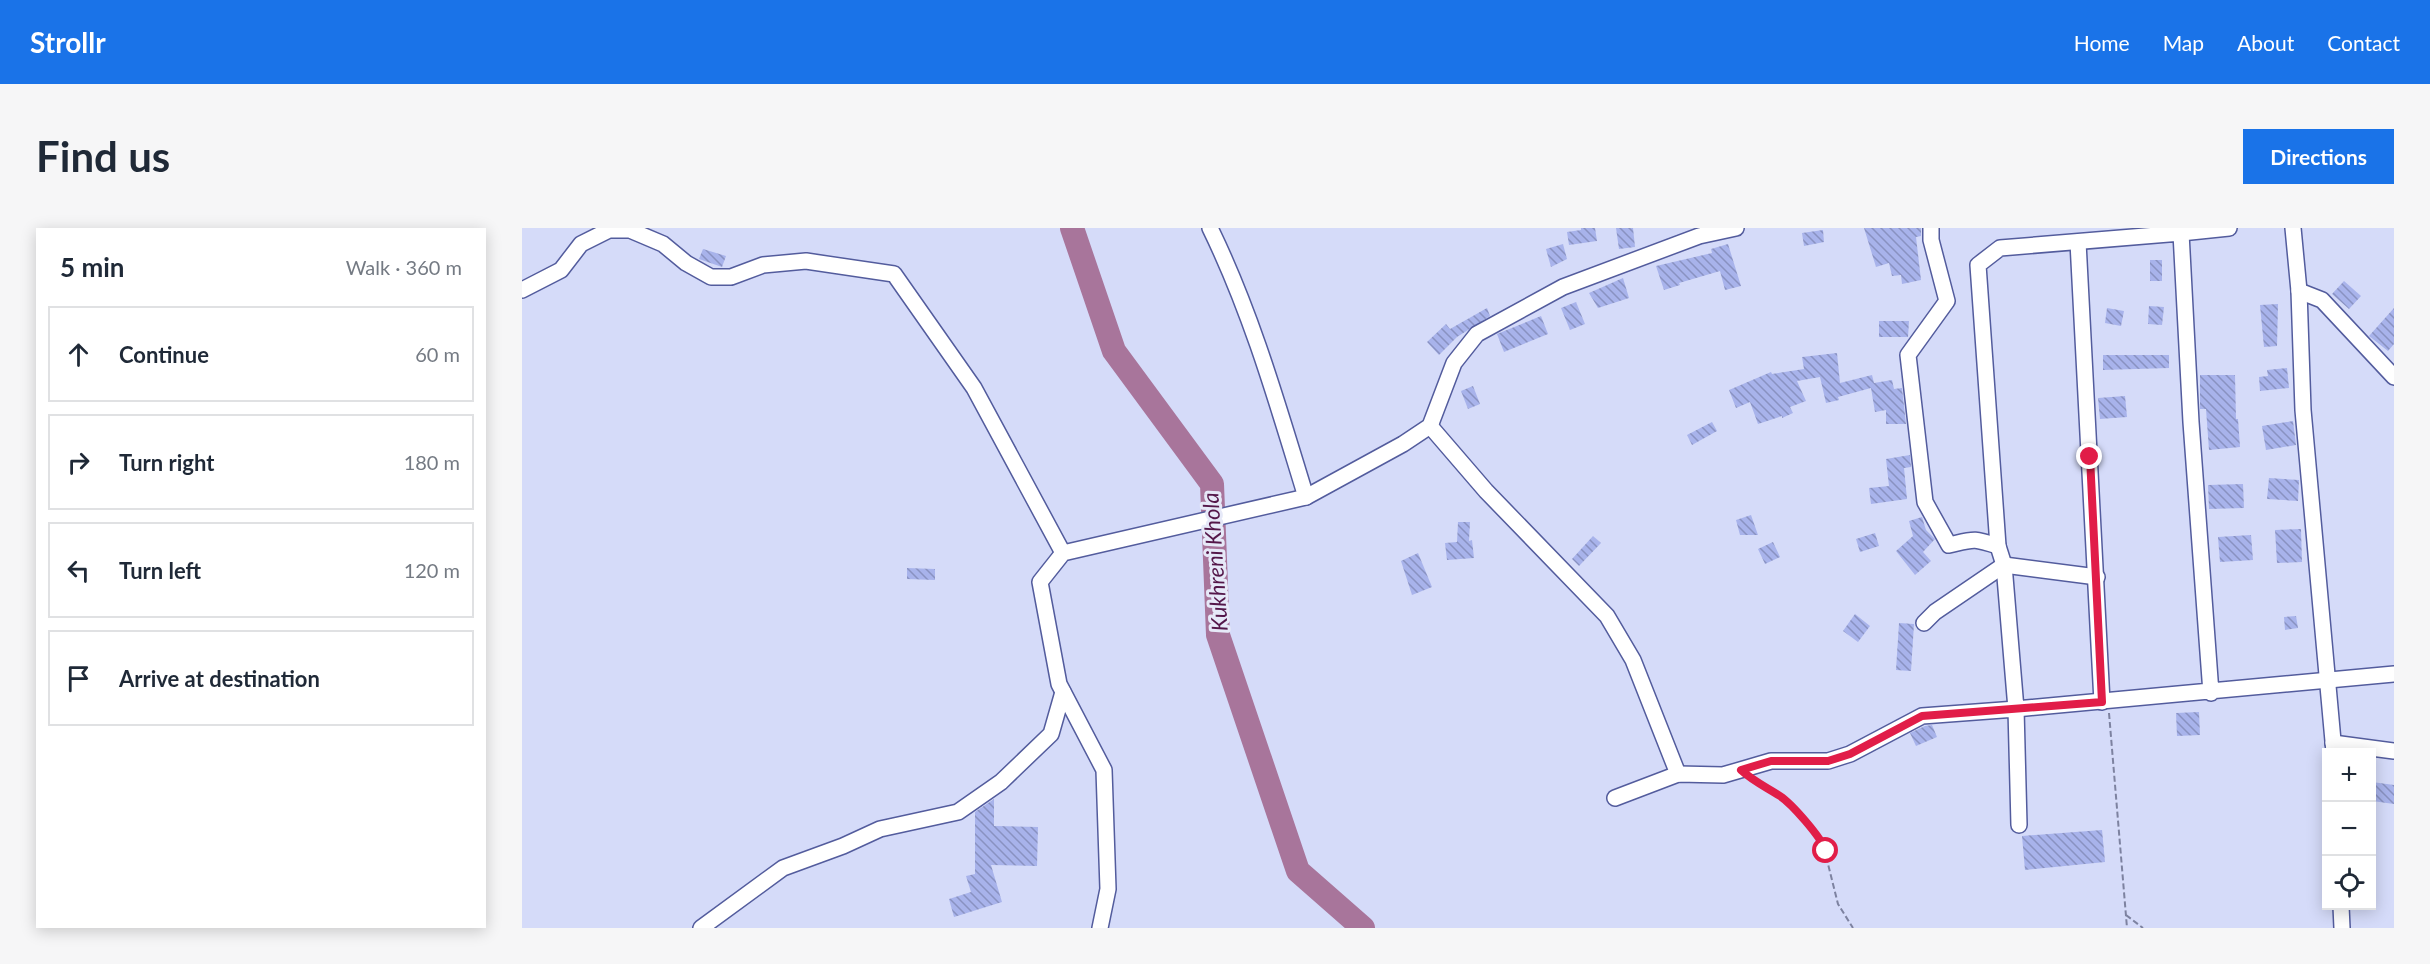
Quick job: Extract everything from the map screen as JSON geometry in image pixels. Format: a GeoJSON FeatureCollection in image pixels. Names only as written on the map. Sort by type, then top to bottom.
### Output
{"type":"FeatureCollection","features":[{"type":"Feature","properties":{"kind":"street"},"geometry":{"type":"LineString","coordinates":[[1210,228],[1223,253],[1260,347],[1306,496]]}},
{"type":"Feature","properties":{"kind":"street"},"geometry":{"type":"LineString","coordinates":[[1100,928],[1108,890],[1104,770],[1059,684],[1040,582],[1063,553],[1306,496],[1403,444],[1430,426],[1454,363],[1477,334],[1563,287],[1699,236],[1736,228]]}},
{"type":"Feature","properties":{"kind":"street"},"geometry":{"type":"LineString","coordinates":[[1930,228],[1947,301],[1908,355],[1925,502],[1949,545],[1981,539],[1998,546]]}},
{"type":"Feature","properties":{"kind":"street"},"geometry":{"type":"LineString","coordinates":[[2019,825],[2016,709],[2004,565],[1998,546],[1978,265],[2000,248],[2229,228]]}},
{"type":"Feature","properties":{"kind":"street"},"geometry":{"type":"LineString","coordinates":[[2293,228],[2299,291],[2303,410],[2333,748]]}},
{"type":"Feature","properties":{"kind":"street"},"geometry":{"type":"LineString","coordinates":[[522,290],[561,270],[581,244],[609,230],[630,230],[663,244],[686,263],[711,277],[731,277],[763,265],[806,261],[894,274],[974,388],[1063,553]]}},
{"type":"Feature","properties":{"kind":"street"},"geometry":{"type":"LineString","coordinates":[[2181,233],[2191,422],[2211,693]]}},
{"type":"Feature","properties":{"kind":"street"},"geometry":{"type":"LineString","coordinates":[[2078,242],[2105,702]]}},
{"type":"Feature","properties":{"kind":"street"},"geometry":{"type":"LineString","coordinates":[[2299,291],[2322,300],[2394,376]]}},
{"type":"Feature","properties":{"kind":"street"},"geometry":{"type":"LineString","coordinates":[[1430,426],[1486,491],[1607,616],[1633,660],[1678,774]]}},
{"type":"Feature","properties":{"kind":"street"},"geometry":{"type":"LineString","coordinates":[[1923,623],[1935,612],[2004,565],[2097,577]]}},
{"type":"Feature","properties":{"kind":"street"},"geometry":{"type":"LineString","coordinates":[[1615,798],[1678,774],[1723,775],[1771,761],[1828,761],[1850,754],[1922,716],[2211,693],[2394,674]]}},
{"type":"Feature","properties":{"kind":"street"},"geometry":{"type":"LineString","coordinates":[[701,928],[783,868],[843,846],[880,829],[958,812],[1001,782],[1051,734],[1063,692]]}},
{"type":"Feature","properties":{"kind":"street"},"geometry":{"type":"LineString","coordinates":[[2376,751],[2394,752]]}},
{"type":"Feature","properties":{"kind":"street"},"geometry":{"type":"LineString","coordinates":[[2341,910],[2342,928]]}},
{"type":"Feature","properties":{"kind":"path"},"geometry":{"type":"LineString","coordinates":[[2105,702],[2127,928]]}},
{"type":"Feature","properties":{"kind":"path"},"geometry":{"type":"LineString","coordinates":[[1741,770],[1757,784],[1782,798],[1822,840],[1838,904],[1853,928]]}},
{"type":"Feature","properties":{"kind":"path"},"geometry":{"type":"LineString","coordinates":[[2126,915],[2143,928]]}},
{"type":"Feature","properties":{"kind":"building"},"geometry":{"type":"Polygon","coordinates":[[[1581,228],[1595,228],[1597,241],[1569,245],[1567,232],[1581,230],[1581,228]]]}},
{"type":"Feature","properties":{"kind":"building"},"geometry":{"type":"Polygon","coordinates":[[[1616,228],[1633,228],[1635,247],[1619,249],[1616,228]]]}},
{"type":"Feature","properties":{"kind":"building"},"geometry":{"type":"Polygon","coordinates":[[[1864,228],[1921,228],[1921,236],[1916,237],[1921,280],[1902,284],[1901,275],[1892,276],[1889,263],[1876,267],[1864,228]]]}},
{"type":"Feature","properties":{"kind":"building"},"geometry":{"type":"Polygon","coordinates":[[[1823,230],[1824,242],[1804,246],[1802,233],[1823,230]]]}},
{"type":"Feature","properties":{"kind":"building"},"geometry":{"type":"Polygon","coordinates":[[[1563,244],[1567,259],[1551,267],[1546,249],[1563,244]]]}},
{"type":"Feature","properties":{"kind":"building"},"geometry":{"type":"Polygon","coordinates":[[[1728,244],[1741,286],[1725,290],[1720,271],[1679,283],[1680,285],[1664,290],[1656,266],[1712,253],[1711,249],[1728,244]]]}},
{"type":"Feature","properties":{"kind":"building"},"geometry":{"type":"Polygon","coordinates":[[[703,249],[726,256],[722,267],[699,259],[703,249]]]}},
{"type":"Feature","properties":{"kind":"building"},"geometry":{"type":"Polygon","coordinates":[[[2150,260],[2162,260],[2162,281],[2150,281],[2150,260]]]}},
{"type":"Feature","properties":{"kind":"building"},"geometry":{"type":"Polygon","coordinates":[[[1623,278],[1629,298],[1598,308],[1589,293],[1623,278]]]}},
{"type":"Feature","properties":{"kind":"building"},"geometry":{"type":"Polygon","coordinates":[[[2344,281],[2361,296],[2349,309],[2332,294],[2344,281]]]}},
{"type":"Feature","properties":{"kind":"building"},"geometry":{"type":"Polygon","coordinates":[[[1576,302],[1585,324],[1570,330],[1561,308],[1576,302]]]}},
{"type":"Feature","properties":{"kind":"building"},"geometry":{"type":"Polygon","coordinates":[[[2278,304],[2277,346],[2264,347],[2260,305],[2278,304]]]}},
{"type":"Feature","properties":{"kind":"building"},"geometry":{"type":"Polygon","coordinates":[[[2149,306],[2164,307],[2162,325],[2148,324],[2149,306]]]}},
{"type":"Feature","properties":{"kind":"building"},"geometry":{"type":"Polygon","coordinates":[[[1487,308],[1490,316],[1457,337],[1439,355],[1427,342],[1446,324],[1450,329],[1487,308]]]}},
{"type":"Feature","properties":{"kind":"building"},"geometry":{"type":"Polygon","coordinates":[[[2107,308],[2124,311],[2121,326],[2105,323],[2107,308]]]}},
{"type":"Feature","properties":{"kind":"building"},"geometry":{"type":"Polygon","coordinates":[[[2394,308],[2394,344],[2388,351],[2369,336],[2394,308]]]}},
{"type":"Feature","properties":{"kind":"building"},"geometry":{"type":"Polygon","coordinates":[[[1541,316],[1548,334],[1504,352],[1497,334],[1541,316]]]}},
{"type":"Feature","properties":{"kind":"building"},"geometry":{"type":"Polygon","coordinates":[[[1879,321],[1909,321],[1908,337],[1879,337],[1879,321]]]}},
{"type":"Feature","properties":{"kind":"building"},"geometry":{"type":"Polygon","coordinates":[[[1837,353],[1840,383],[1872,375],[1874,383],[1892,380],[1894,389],[1902,388],[1906,424],[1886,424],[1886,410],[1875,412],[1871,388],[1838,397],[1839,400],[1826,403],[1820,377],[1797,381],[1806,401],[1790,407],[1793,413],[1782,418],[1782,416],[1758,424],[1750,402],[1736,408],[1729,390],[1771,372],[1772,374],[1804,369],[1802,357],[1837,353]]]}},
{"type":"Feature","properties":{"kind":"building"},"geometry":{"type":"Polygon","coordinates":[[[2103,355],[2169,355],[2169,368],[2103,370],[2103,355]]]}},
{"type":"Feature","properties":{"kind":"building"},"geometry":{"type":"Polygon","coordinates":[[[2287,368],[2289,388],[2260,391],[2259,377],[2268,376],[2267,370],[2287,368]]]}},
{"type":"Feature","properties":{"kind":"building"},"geometry":{"type":"Polygon","coordinates":[[[2200,375],[2235,375],[2236,419],[2238,419],[2240,447],[2209,450],[2206,409],[2200,409],[2200,375]]]}},
{"type":"Feature","properties":{"kind":"building"},"geometry":{"type":"Polygon","coordinates":[[[1473,386],[1480,404],[1468,409],[1461,391],[1473,386]]]}},
{"type":"Feature","properties":{"kind":"building"},"geometry":{"type":"Polygon","coordinates":[[[2125,396],[2127,417],[2100,419],[2098,398],[2125,396]]]}},
{"type":"Feature","properties":{"kind":"building"},"geometry":{"type":"Polygon","coordinates":[[[2293,421],[2296,445],[2266,450],[2262,426],[2293,421]]]}},
{"type":"Feature","properties":{"kind":"building"},"geometry":{"type":"Polygon","coordinates":[[[1712,422],[1717,431],[1692,445],[1687,435],[1712,422]]]}},
{"type":"Feature","properties":{"kind":"building"},"geometry":{"type":"Polygon","coordinates":[[[1910,455],[1911,467],[1904,468],[1907,499],[1871,504],[1869,488],[1889,486],[1886,459],[1910,455]]]}},
{"type":"Feature","properties":{"kind":"building"},"geometry":{"type":"Polygon","coordinates":[[[2269,478],[2299,480],[2298,501],[2267,499],[2269,478]]]}},
{"type":"Feature","properties":{"kind":"building"},"geometry":{"type":"Polygon","coordinates":[[[2243,484],[2244,508],[2209,509],[2208,485],[2243,484]]]}},
{"type":"Feature","properties":{"kind":"building"},"geometry":{"type":"Polygon","coordinates":[[[1751,515],[1758,535],[1740,535],[1736,520],[1751,515]]]}},
{"type":"Feature","properties":{"kind":"building"},"geometry":{"type":"Polygon","coordinates":[[[1922,517],[1926,530],[1935,539],[1923,552],[1931,561],[1915,575],[1896,551],[1913,536],[1909,521],[1922,517]]]}},
{"type":"Feature","properties":{"kind":"building"},"geometry":{"type":"Polygon","coordinates":[[[1458,522],[1470,522],[1469,541],[1472,540],[1474,558],[1447,560],[1445,543],[1457,542],[1458,522]]]}},
{"type":"Feature","properties":{"kind":"building"},"geometry":{"type":"Polygon","coordinates":[[[2301,529],[2302,562],[2277,563],[2275,530],[2301,529]]]}},
{"type":"Feature","properties":{"kind":"building"},"geometry":{"type":"Polygon","coordinates":[[[1875,533],[1879,546],[1860,552],[1856,539],[1875,533]]]}},
{"type":"Feature","properties":{"kind":"building"},"geometry":{"type":"Polygon","coordinates":[[[2251,535],[2253,560],[2220,562],[2218,537],[2251,535]]]}},
{"type":"Feature","properties":{"kind":"building"},"geometry":{"type":"Polygon","coordinates":[[[1593,536],[1601,543],[1579,566],[1572,559],[1593,536]]]}},
{"type":"Feature","properties":{"kind":"building"},"geometry":{"type":"Polygon","coordinates":[[[1773,542],[1780,557],[1765,564],[1758,549],[1773,542]]]}},
{"type":"Feature","properties":{"kind":"building"},"geometry":{"type":"Polygon","coordinates":[[[1418,553],[1432,587],[1412,595],[1401,561],[1418,553]]]}},
{"type":"Feature","properties":{"kind":"building"},"geometry":{"type":"Polygon","coordinates":[[[907,568],[935,569],[935,580],[907,579],[907,568]]]}},
{"type":"Feature","properties":{"kind":"building"},"geometry":{"type":"Polygon","coordinates":[[[1855,614],[1870,626],[1858,642],[1843,631],[1855,614]]]}},
{"type":"Feature","properties":{"kind":"building"},"geometry":{"type":"Polygon","coordinates":[[[2296,616],[2298,628],[2285,630],[2284,617],[2296,616]]]}},
{"type":"Feature","properties":{"kind":"building"},"geometry":{"type":"Polygon","coordinates":[[[1899,623],[1914,624],[1911,671],[1896,670],[1899,623]]]}},
{"type":"Feature","properties":{"kind":"building"},"geometry":{"type":"Polygon","coordinates":[[[2199,712],[2200,735],[2177,736],[2176,713],[2199,712]]]}},
{"type":"Feature","properties":{"kind":"building"},"geometry":{"type":"Polygon","coordinates":[[[1932,725],[1937,737],[1916,746],[1910,733],[1932,725]]]}},
{"type":"Feature","properties":{"kind":"building"},"geometry":{"type":"Polygon","coordinates":[[[2376,783],[2394,785],[2394,804],[2376,802],[2376,783]]]}},
{"type":"Feature","properties":{"kind":"building"},"geometry":{"type":"Polygon","coordinates":[[[994,799],[994,826],[1038,827],[1037,866],[991,865],[1002,902],[954,917],[949,899],[971,892],[966,876],[975,874],[975,812],[994,799]]]}},
{"type":"Feature","properties":{"kind":"building"},"geometry":{"type":"Polygon","coordinates":[[[2102,830],[2105,862],[2025,870],[2022,836],[2102,830]]]}},
{"type":"Feature","properties":{"kind":"waterway","name":"Kukhreni Khola"},"geometry":{"type":"LineString","coordinates":[[1072,228],[1114,351],[1212,484],[1218,635],[1298,871],[1363,928]]}},
{"type":"Feature","properties":{"kind":"route"},"geometry":{"type":"LineString","coordinates":[[1826,851],[1822,840],[1782,798],[1757,784],[1741,770],[1771,761],[1828,761],[1850,754],[1922,716],[2102,702],[2090,457]]}}]}
